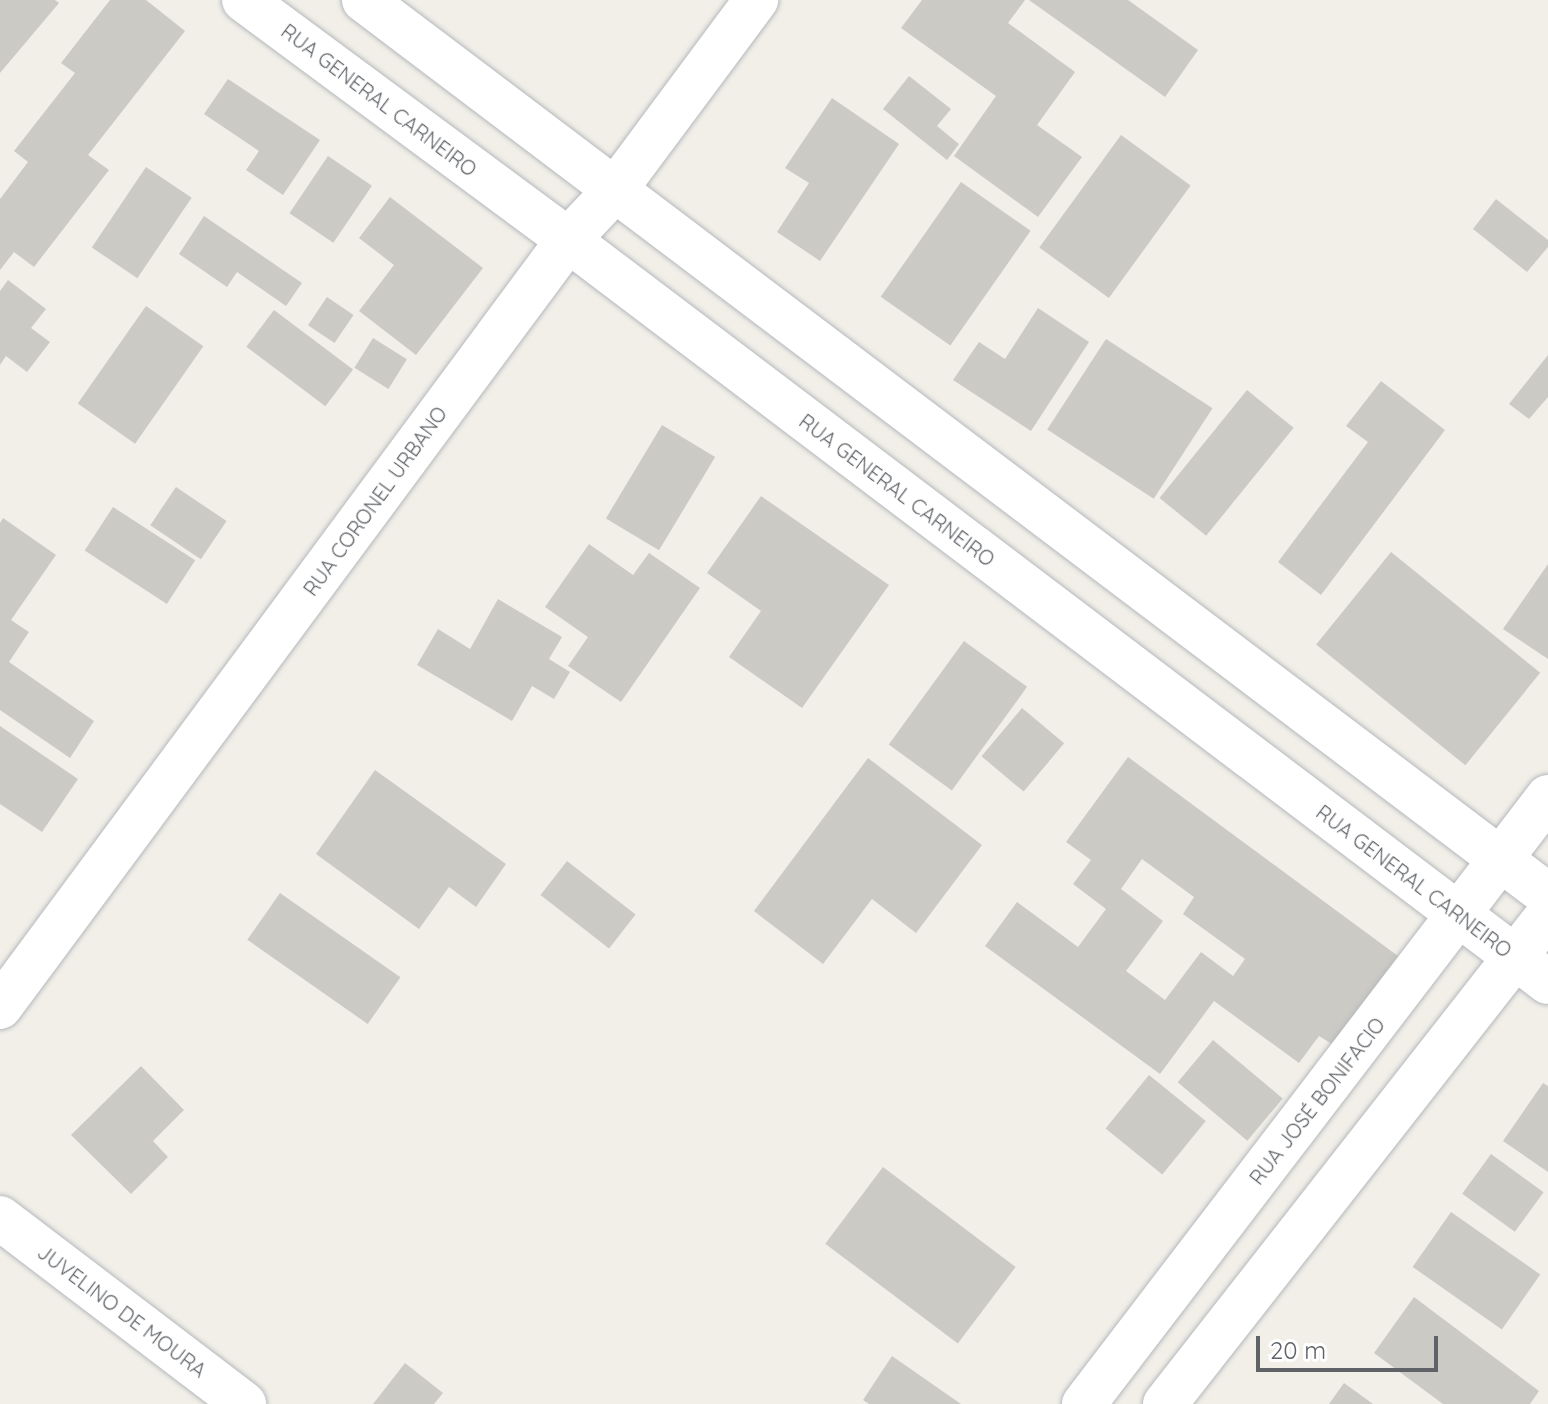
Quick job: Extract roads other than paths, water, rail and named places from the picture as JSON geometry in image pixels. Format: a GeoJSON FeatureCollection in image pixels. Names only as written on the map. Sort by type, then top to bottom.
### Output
{"type":"FeatureCollection","features":[{"type":"Feature","properties":{"kind":"street","name":"RUA GENERAL CARNEIRO"},"geometry":{"type":"LineString","coordinates":[[244,0],[568,240],[1459,917],[1532,969]]}},
{"type":"Feature","properties":{"kind":"street"},"geometry":{"type":"LineString","coordinates":[[364,0],[1548,895]]}},
{"type":"Feature","properties":{"kind":"street","name":"RUA CORONEL URBANO"},"geometry":{"type":"LineString","coordinates":[[0,1007],[568,240],[615,190],[756,0]]}},
{"type":"Feature","properties":{"kind":"street"},"geometry":{"type":"LineString","coordinates":[[383,103],[429,49]]}},
{"type":"Feature","properties":{"kind":"street"},"geometry":{"type":"LineString","coordinates":[[815,428],[864,379]]}},
{"type":"Feature","properties":{"kind":"street"},"geometry":{"type":"LineString","coordinates":[[1060,614],[1109,563]]}},
{"type":"Feature","properties":{"kind":"street"},"geometry":{"type":"LineString","coordinates":[[1289,788],[1336,735]]}},
{"type":"Feature","properties":{"kind":"street","name":"RUA JOSÉ BONIFACIO"},"geometry":{"type":"LineString","coordinates":[[1084,1404],[1548,797]]}},
{"type":"Feature","properties":{"kind":"street"},"geometry":{"type":"LineString","coordinates":[[1165,1404],[1532,969],[1548,915]]}},
{"type":"Feature","properties":{"kind":"street","name":"JUVELINO DE MOURA"},"geometry":{"type":"LineString","coordinates":[[0,1218],[244,1404]]}}]}
